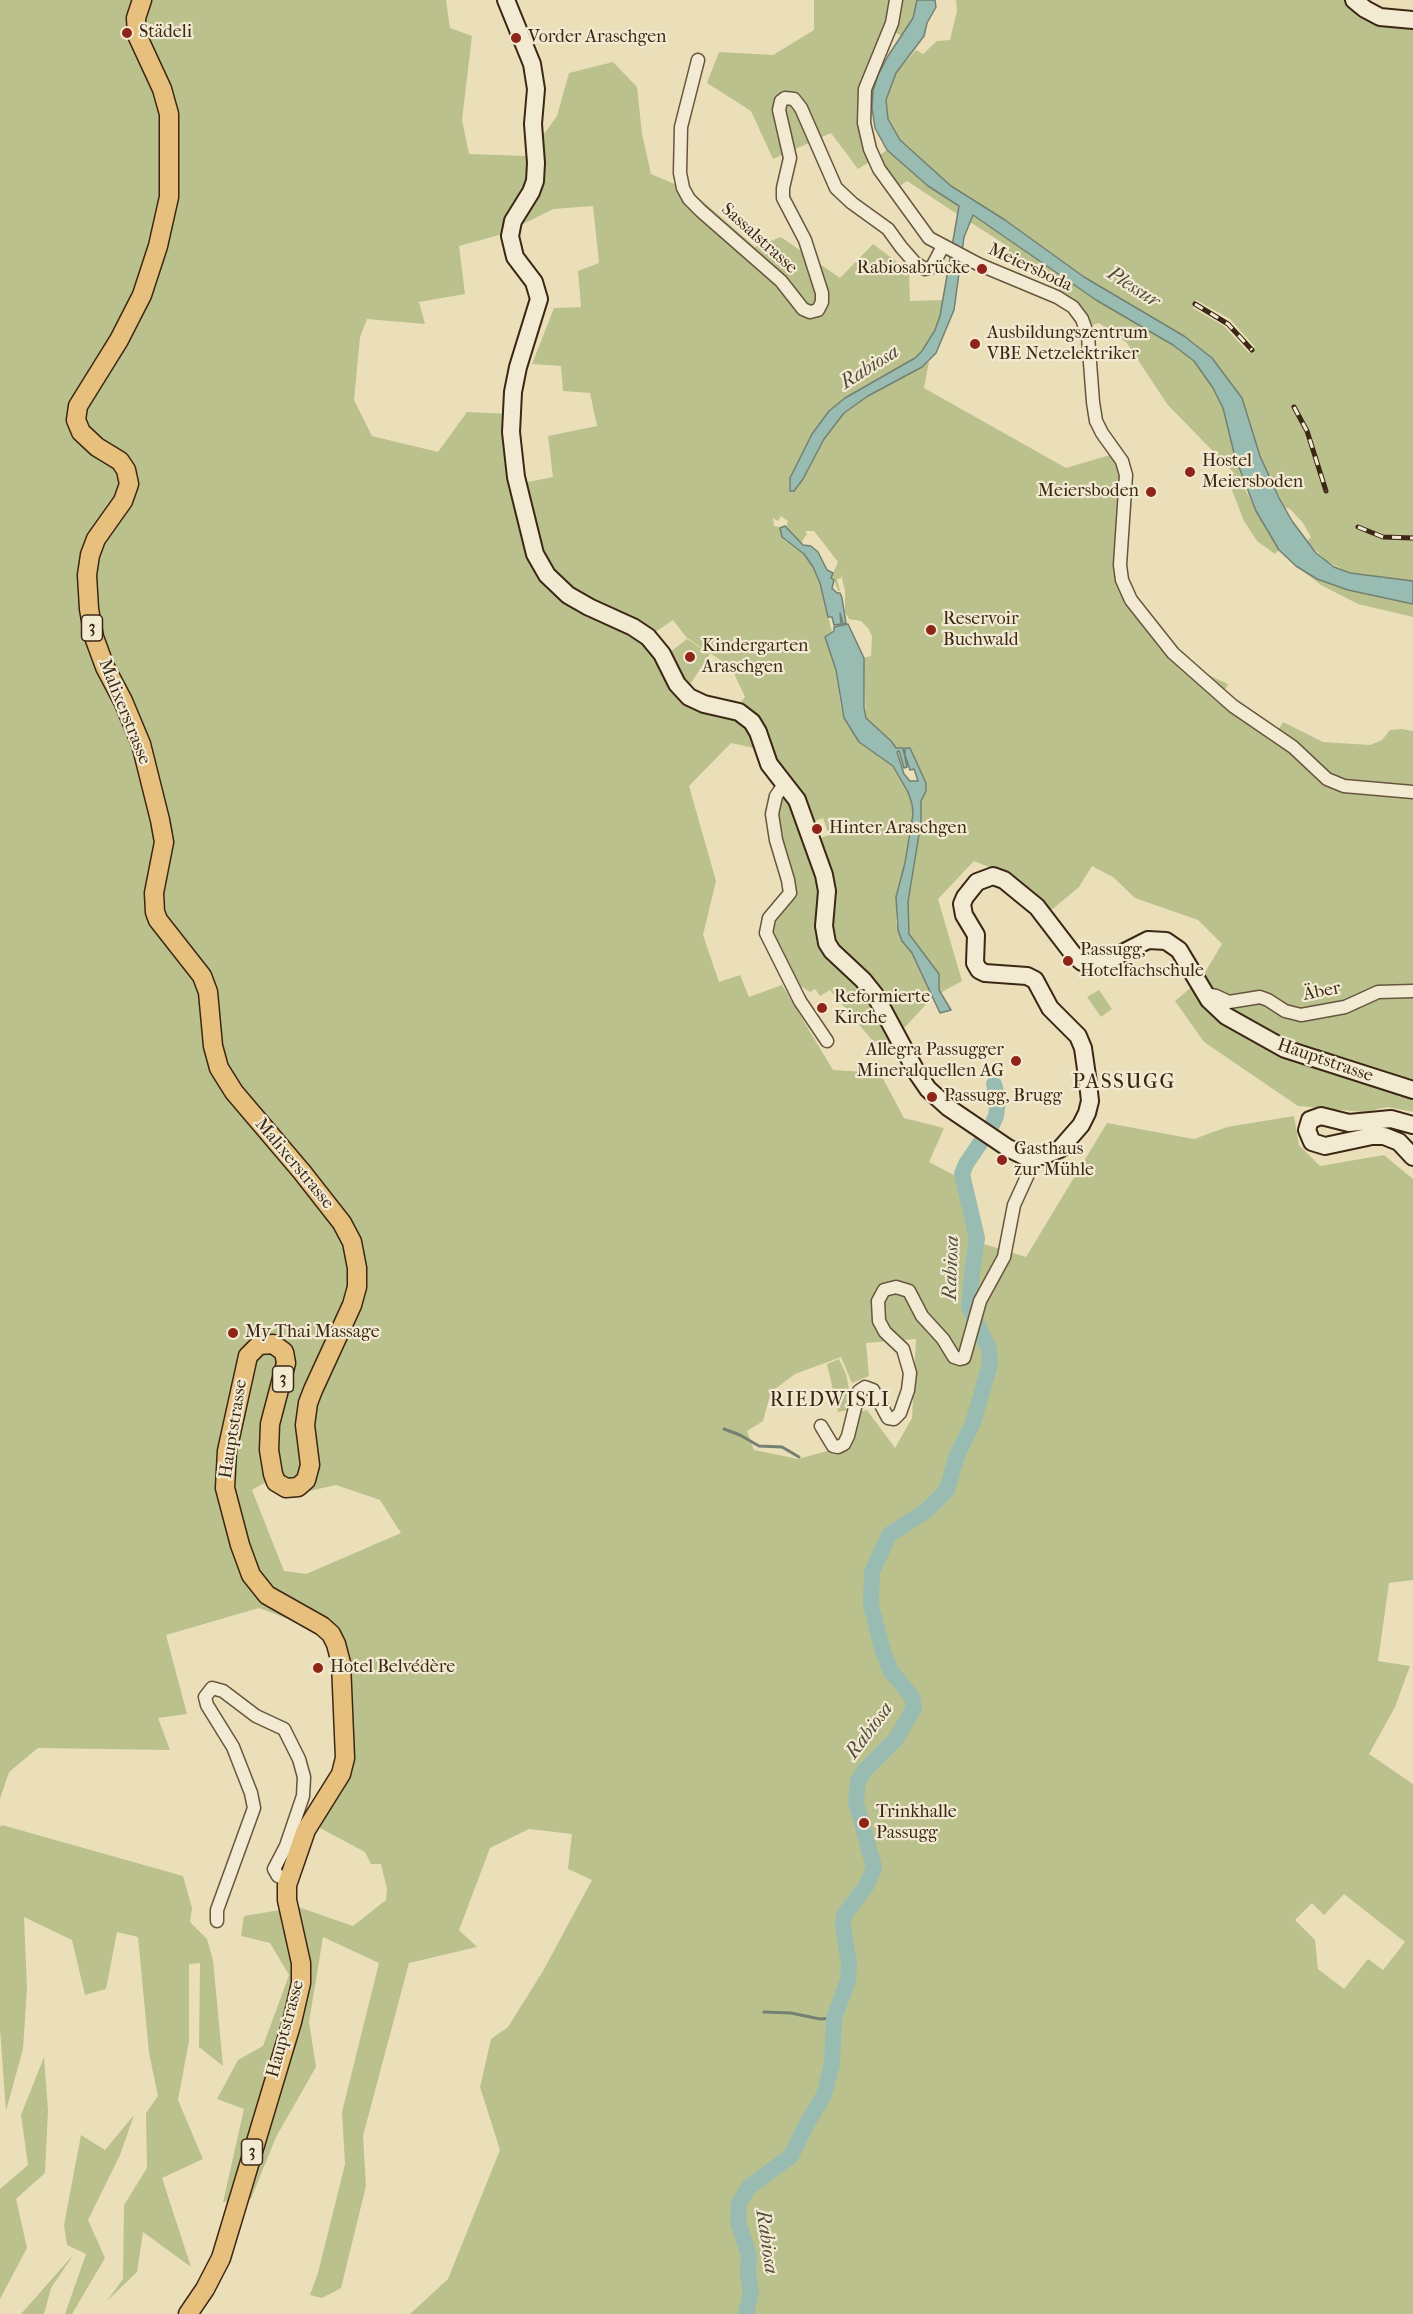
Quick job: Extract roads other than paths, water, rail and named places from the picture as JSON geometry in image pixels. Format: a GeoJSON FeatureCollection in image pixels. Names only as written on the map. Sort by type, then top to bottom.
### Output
{"type":"FeatureCollection","features":[{"type":"Feature","properties":{"kind":"main road","name":"Malixerstrasse"},"geometry":{"type":"LineString","coordinates":[[142,0],[136,18],[137,35],[162,89],[169,114],[169,197],[158,246],[142,295],[119,340],[78,406],[76,420],[81,432],[97,447],[120,461],[126,470],[129,484],[123,501],[96,539],[90,555],[87,576],[89,609],[94,637],[105,667],[123,701],[141,744],[160,820],[164,842],[154,893],[155,912],[162,925],[202,976],[208,992],[213,1047],[219,1068],[234,1092],[331,1208],[352,1242]]}},
{"type":"Feature","properties":{"kind":"main road","name":"Hauptstrasse"},"geometry":{"type":"LineString","coordinates":[[188,2314],[205,2289],[221,2258],[297,2001],[301,1983],[301,1963],[287,1900],[289,1880],[306,1830],[340,1774],[345,1758],[341,1663],[336,1644],[326,1629],[272,1598],[262,1590],[251,1575],[225,1488],[225,1466],[246,1360],[255,1348],[262,1344],[273,1344],[284,1352],[286,1363],[270,1424],[269,1450],[273,1474],[276,1482],[286,1488],[297,1487],[306,1480],[310,1466],[306,1425],[308,1403],[349,1313],[357,1287],[357,1268],[352,1242]]}},
{"type":"Feature","properties":{"kind":"street"},"geometry":{"type":"LineString","coordinates":[[506,0],[532,64],[536,89],[533,124],[536,163],[534,181],[531,192],[513,221],[510,236],[515,257],[534,282],[539,299],[518,367],[513,392],[511,425],[516,477],[534,549],[548,575],[568,596],[633,627],[648,637],[662,654],[677,684],[689,697],[707,705],[735,710],[749,718],[758,732],[769,764],[797,800],[824,875],[827,891],[824,931],[829,948],[863,980],[875,995],[928,1089],[940,1101],[1002,1144],[1020,1155],[1032,1157],[1030,1170],[1014,1205],[1004,1257],[978,1309],[963,1359],[954,1357],[943,1339],[922,1316],[909,1291],[892,1287],[882,1292],[878,1300],[879,1321],[885,1332],[904,1351],[910,1376],[906,1399],[897,1416],[892,1420],[887,1418],[873,1390],[865,1387],[858,1394],[844,1444],[838,1447],[832,1445],[821,1426]]}},
{"type":"Feature","properties":{"kind":"street"},"geometry":{"type":"LineString","coordinates":[[896,0],[892,23],[867,81],[863,106],[865,131],[879,169],[922,231],[933,241],[945,247]]}},
{"type":"Feature","properties":{"kind":"street"},"geometry":{"type":"LineString","coordinates":[[1354,0],[1380,17],[1413,20]]}},
{"type":"Feature","properties":{"kind":"street","name":"Sassalstrasse"},"geometry":{"type":"LineString","coordinates":[[698,60],[681,127],[680,173],[683,188],[689,199],[701,211],[781,281],[803,309],[810,312],[818,309],[822,302],[822,293],[805,240],[783,198],[790,158],[779,110],[785,98],[794,99],[801,108],[836,188],[852,203],[888,229],[915,264],[925,268],[932,267],[945,247]]}},
{"type":"Feature","properties":{"kind":"street","name":"Meiersboda"},"geometry":{"type":"LineString","coordinates":[[945,247],[978,264],[1057,297],[1069,304],[1080,315],[1088,336],[1093,409],[1096,421],[1122,461],[1126,482],[1120,565],[1125,588],[1157,635],[1180,659],[1233,706],[1293,747],[1332,782],[1344,786],[1413,792]]}},
{"type":"Feature","properties":{"kind":"street"},"geometry":{"type":"LineString","coordinates":[[785,783],[776,796],[772,814],[776,840],[790,893],[769,918],[766,933],[800,1001],[827,1041]]}},
{"type":"Feature","properties":{"kind":"street","name":"Hauptstrasse"},"geometry":{"type":"LineString","coordinates":[[1032,1157],[1048,1155],[1060,1149],[1085,1120],[1090,1095],[1083,1048],[1074,1031],[1050,1008],[1035,980],[1026,976],[986,973],[976,967],[974,959],[976,935],[962,911],[963,900],[972,886],[982,879],[998,877],[1037,907],[1073,954],[1082,962],[1101,964],[1148,940],[1166,941],[1179,950],[1205,994],[1221,1012],[1285,1049],[1413,1090]]}},
{"type":"Feature","properties":{"kind":"street","name":"Äber"},"geometry":{"type":"LineString","coordinates":[[1205,994],[1229,1002],[1260,997],[1285,1011],[1301,1015],[1346,1007],[1378,992],[1413,991]]}},
{"type":"Feature","properties":{"kind":"street"},"geometry":{"type":"LineString","coordinates":[[1413,1125],[1386,1119],[1349,1123],[1321,1116],[1310,1120],[1307,1130],[1312,1142],[1324,1146],[1372,1136],[1384,1136],[1399,1142],[1413,1157]]}},
{"type":"Feature","properties":{"kind":"street"},"geometry":{"type":"LineString","coordinates":[[217,1921],[217,1910],[255,1808],[252,1793],[233,1747],[207,1705],[205,1697],[212,1688],[223,1691],[249,1712],[284,1729],[299,1759],[304,1777],[304,1792],[286,1846],[274,1869],[276,1874],[289,1880]]}},
{"type":"Feature","properties":{"kind":"water"},"geometry":{"type":"Polygon","coordinates":[[[917,0],[935,0],[936,7],[927,23],[924,36],[896,73],[886,100],[888,119],[900,140],[951,186],[1005,220],[1084,277],[1184,336],[1212,358],[1242,398],[1260,456],[1279,498],[1292,521],[1316,553],[1334,567],[1350,573],[1413,581],[1413,604],[1348,590],[1317,579],[1296,566],[1279,550],[1256,511],[1235,457],[1223,408],[1213,388],[1194,361],[1173,345],[1096,300],[973,215],[964,237],[954,310],[936,353],[922,367],[868,396],[844,413],[824,439],[803,479],[794,491],[790,491],[790,478],[812,434],[829,411],[845,398],[915,358],[935,330],[940,316],[959,206],[928,186],[887,150],[875,128],[872,108],[873,91],[878,75],[913,18],[917,0]]]}},
{"type":"Feature","properties":{"kind":"water"},"geometry":{"type":"Polygon","coordinates":[[[785,526],[803,545],[811,546],[818,552],[827,570],[833,573],[832,588],[840,593],[842,598],[846,623],[843,624],[840,613],[841,624],[834,625],[832,617],[828,617],[820,583],[813,567],[804,554],[782,537],[780,528],[785,526]]]}},
{"type":"Feature","properties":{"kind":"water"},"geometry":{"type":"Polygon","coordinates":[[[848,624],[864,658],[866,718],[896,748],[903,748],[907,767],[904,768],[899,751],[897,752],[904,774],[910,781],[918,781],[914,769],[910,770],[905,755],[905,748],[910,748],[926,783],[926,791],[921,801],[921,822],[908,902],[909,934],[939,974],[939,990],[951,1010],[940,1013],[912,953],[902,941],[898,930],[896,897],[905,863],[913,814],[912,804],[893,766],[859,742],[844,718],[836,670],[825,637],[834,631],[834,627],[848,624]]]}},
{"type":"Feature","properties":{"kind":"waterway","name":"Rabiosa"},"geometry":{"type":"LineString","coordinates":[[746,2314],[751,2292],[748,2274],[749,2255],[738,2222],[739,2203],[749,2187],[791,2156],[824,2095],[832,2064],[834,2018],[848,1980],[849,1964],[843,1927],[844,1915],[866,1886],[874,1867],[856,1802],[858,1781],[864,1771],[896,1739],[914,1708],[912,1697],[890,1670],[882,1648],[871,1605],[872,1572],[889,1535],[927,1510],[947,1490],[957,1455],[973,1423],[990,1364],[989,1349],[969,1307],[977,1238],[962,1174],[996,1116],[998,1100],[994,1084]]}},
{"type":"Feature","properties":{"kind":"waterway"},"geometry":{"type":"LineString","coordinates":[[724,1429],[759,1446],[782,1447],[799,1457]]}},
{"type":"Feature","properties":{"kind":"waterway"},"geometry":{"type":"LineString","coordinates":[[764,2012],[791,2013],[820,2019],[834,2018]]}},
{"type":"Feature","properties":{"kind":"railway"},"geometry":{"type":"LineString","coordinates":[[1195,304],[1228,324],[1252,350]]}},
{"type":"Feature","properties":{"kind":"railway"},"geometry":{"type":"LineString","coordinates":[[1294,407],[1307,431],[1326,491]]}},
{"type":"Feature","properties":{"kind":"railway"},"geometry":{"type":"LineString","coordinates":[[1358,527],[1383,537],[1413,538]]}},
{"type":"Feature","properties":{"kind":"place","name":"Städeli"},"geometry":{"type":"Point","coordinates":[127,33]}},
{"type":"Feature","properties":{"kind":"place","name":"Vorder Araschgen"},"geometry":{"type":"Point","coordinates":[516,38]}},
{"type":"Feature","properties":{"kind":"place","name":"Rabiosabrücke"},"geometry":{"type":"Point","coordinates":[982,269]}},
{"type":"Feature","properties":{"kind":"place","name":"Ausbildungszentrum VBE Netzelektriker"},"geometry":{"type":"Point","coordinates":[975,344]}},
{"type":"Feature","properties":{"kind":"place","name":"Hostel Meiersboden"},"geometry":{"type":"Point","coordinates":[1190,472]}},
{"type":"Feature","properties":{"kind":"place","name":"Meiersboden"},"geometry":{"type":"Point","coordinates":[1151,492]}},
{"type":"Feature","properties":{"kind":"place","name":"Reservoir Buchwald"},"geometry":{"type":"Point","coordinates":[931,630]}},
{"type":"Feature","properties":{"kind":"place","name":"Kindergarten Araschgen"},"geometry":{"type":"Point","coordinates":[690,657]}},
{"type":"Feature","properties":{"kind":"place","name":"Hinter Araschgen"},"geometry":{"type":"Point","coordinates":[817,829]}},
{"type":"Feature","properties":{"kind":"place","name":"Passugg, Hotelfachschule"},"geometry":{"type":"Point","coordinates":[1068,961]}},
{"type":"Feature","properties":{"kind":"place","name":"Reformierte Kirche"},"geometry":{"type":"Point","coordinates":[822,1008]}},
{"type":"Feature","properties":{"kind":"place","name":"Allegra Passugger Mineralquellen AG"},"geometry":{"type":"Point","coordinates":[1016,1061]}},
{"type":"Feature","properties":{"kind":"place","name":"Passugg, Brugg"},"geometry":{"type":"Point","coordinates":[932,1097]}},
{"type":"Feature","properties":{"kind":"place","name":"Gasthaus zur Mühle"},"geometry":{"type":"Point","coordinates":[1002,1160]}},
{"type":"Feature","properties":{"kind":"place","name":"My Thai Massage"},"geometry":{"type":"Point","coordinates":[233,1333]}},
{"type":"Feature","properties":{"kind":"place","name":"Hotel Belvédère"},"geometry":{"type":"Point","coordinates":[318,1668]}},
{"type":"Feature","properties":{"kind":"place","name":"Trinkhalle Passugg"},"geometry":{"type":"Point","coordinates":[864,1823]}},
{"type":"Feature","properties":{"kind":"district","name":"PASSUGG"},"geometry":{"type":"Point","coordinates":[1124,1083]}},
{"type":"Feature","properties":{"kind":"district","name":"RIEDWISLI"},"geometry":{"type":"Point","coordinates":[830,1401]}},
{"type":"Feature","properties":{"kind":"water label","name":"Plessur"},"geometry":{"type":"Point","coordinates":[1133,288]}}]}
